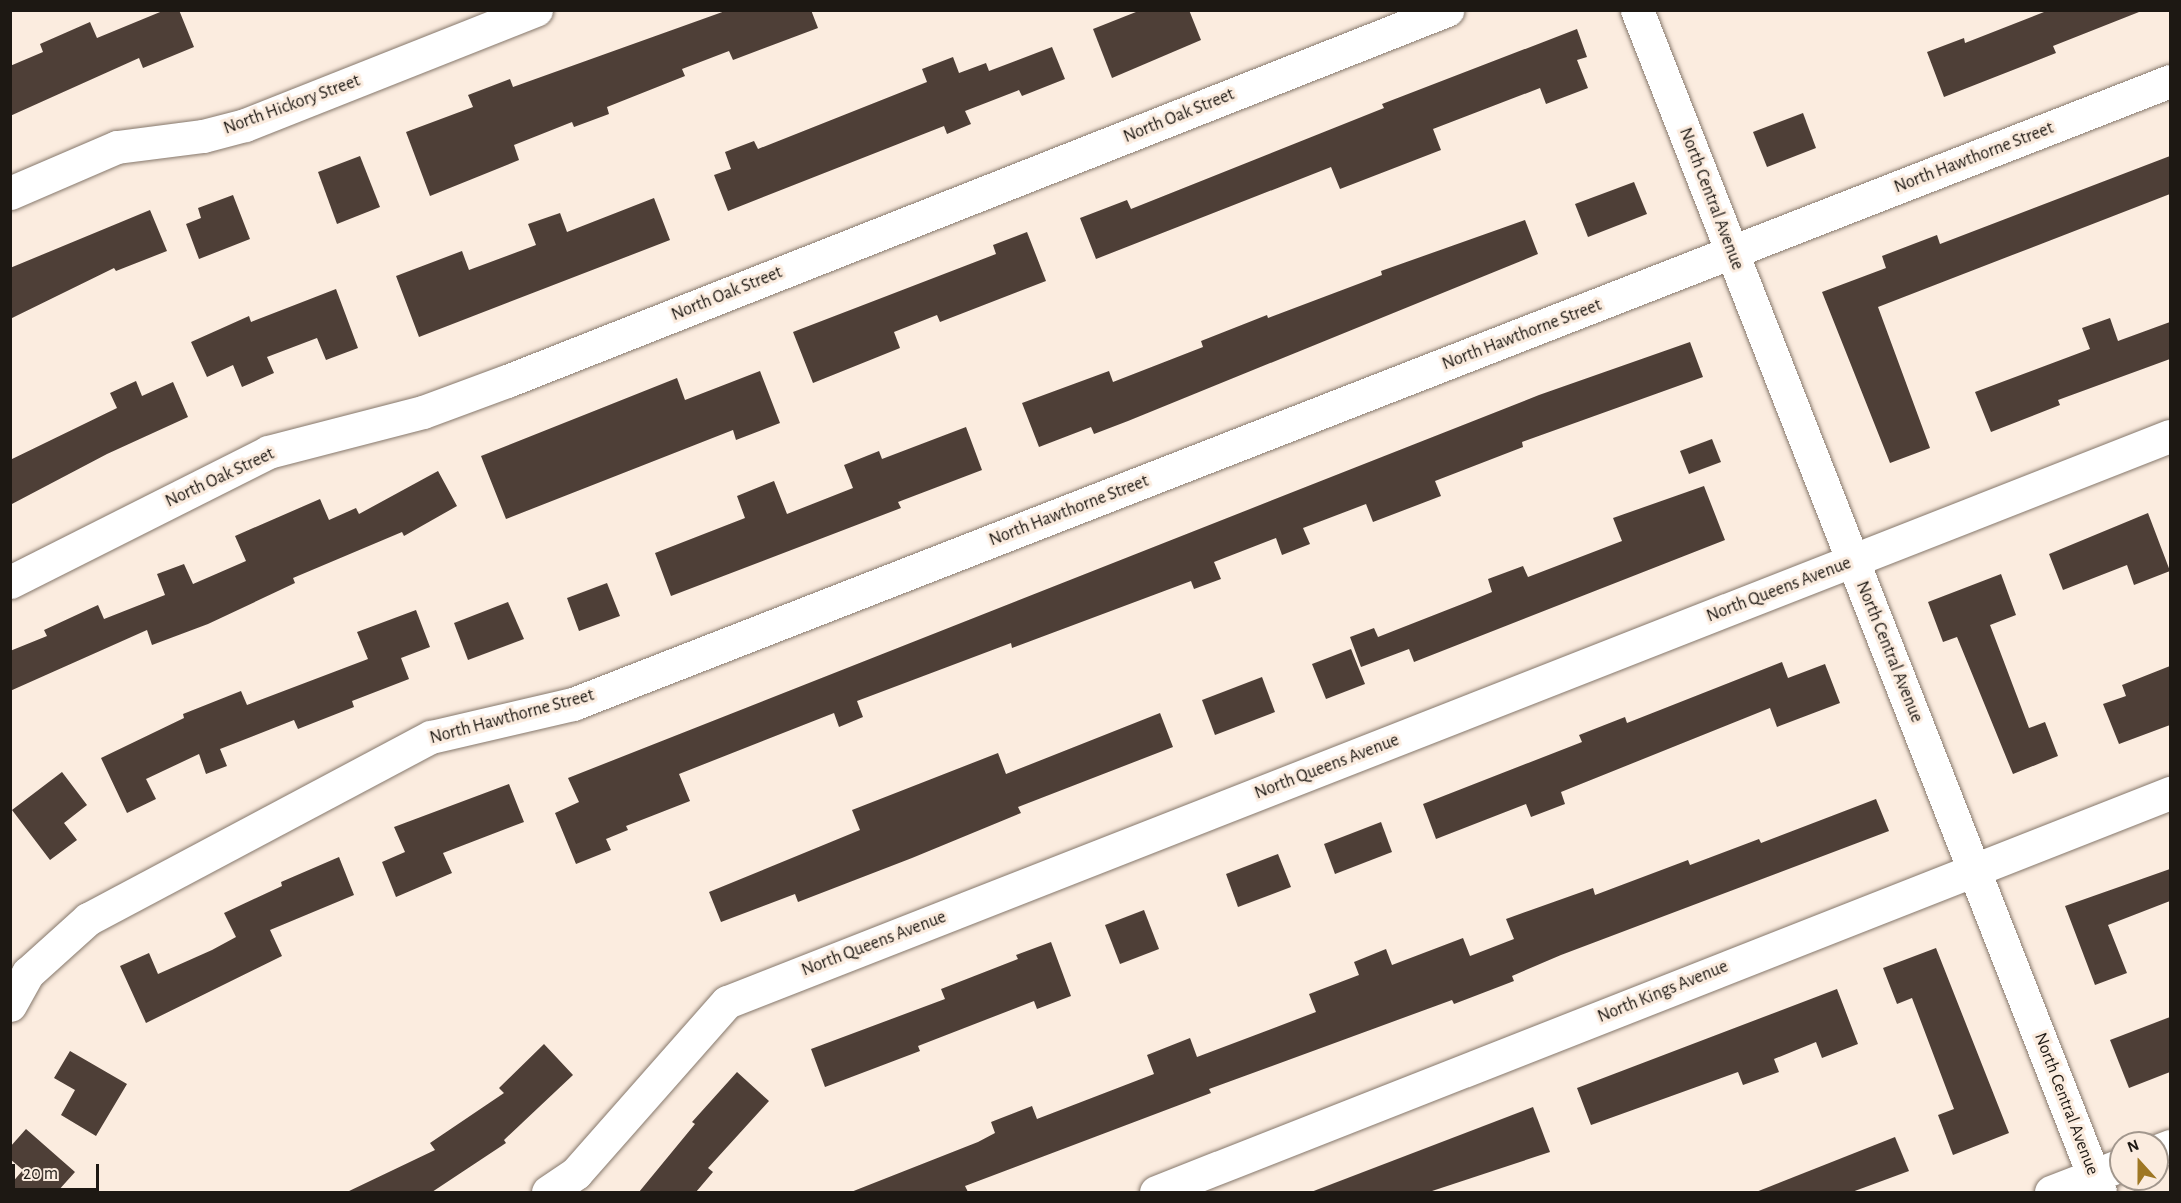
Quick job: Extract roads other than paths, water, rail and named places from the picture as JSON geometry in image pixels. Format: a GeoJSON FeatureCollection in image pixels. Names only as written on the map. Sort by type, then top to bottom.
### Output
{"type":"FeatureCollection","features":[{"type":"Feature","properties":{"kind":"street","name":"North Hickory Street"},"geometry":{"type":"LineString","coordinates":[[10,194],[117,147],[203,136],[245,125],[536,10]]}},
{"type":"Feature","properties":{"kind":"street","name":"North Oak Street"},"geometry":{"type":"LineString","coordinates":[[10,582],[268,453],[423,412],[507,381],[1447,10]]}},
{"type":"Feature","properties":{"kind":"street","name":"North Central Avenue"},"geometry":{"type":"LineString","coordinates":[[1637,10],[1974,870],[2105,1178]]}},
{"type":"Feature","properties":{"kind":"street","name":"North Hawthorne Street"},"geometry":{"type":"LineString","coordinates":[[10,1005],[28,974],[88,919],[431,737],[573,704],[2170,81]]}},
{"type":"Feature","properties":{"kind":"street","name":"North Queens Avenue"},"geometry":{"type":"LineString","coordinates":[[548,1192],[576,1173],[727,1002],[2170,436]]}},
{"type":"Feature","properties":{"kind":"street","name":"North Kings Avenue"},"geometry":{"type":"LineString","coordinates":[[1156,1192],[2170,793]]}},
{"type":"Feature","properties":{"kind":"street"},"geometry":{"type":"LineString","coordinates":[[2051,1192],[2105,1178]]}}]}
